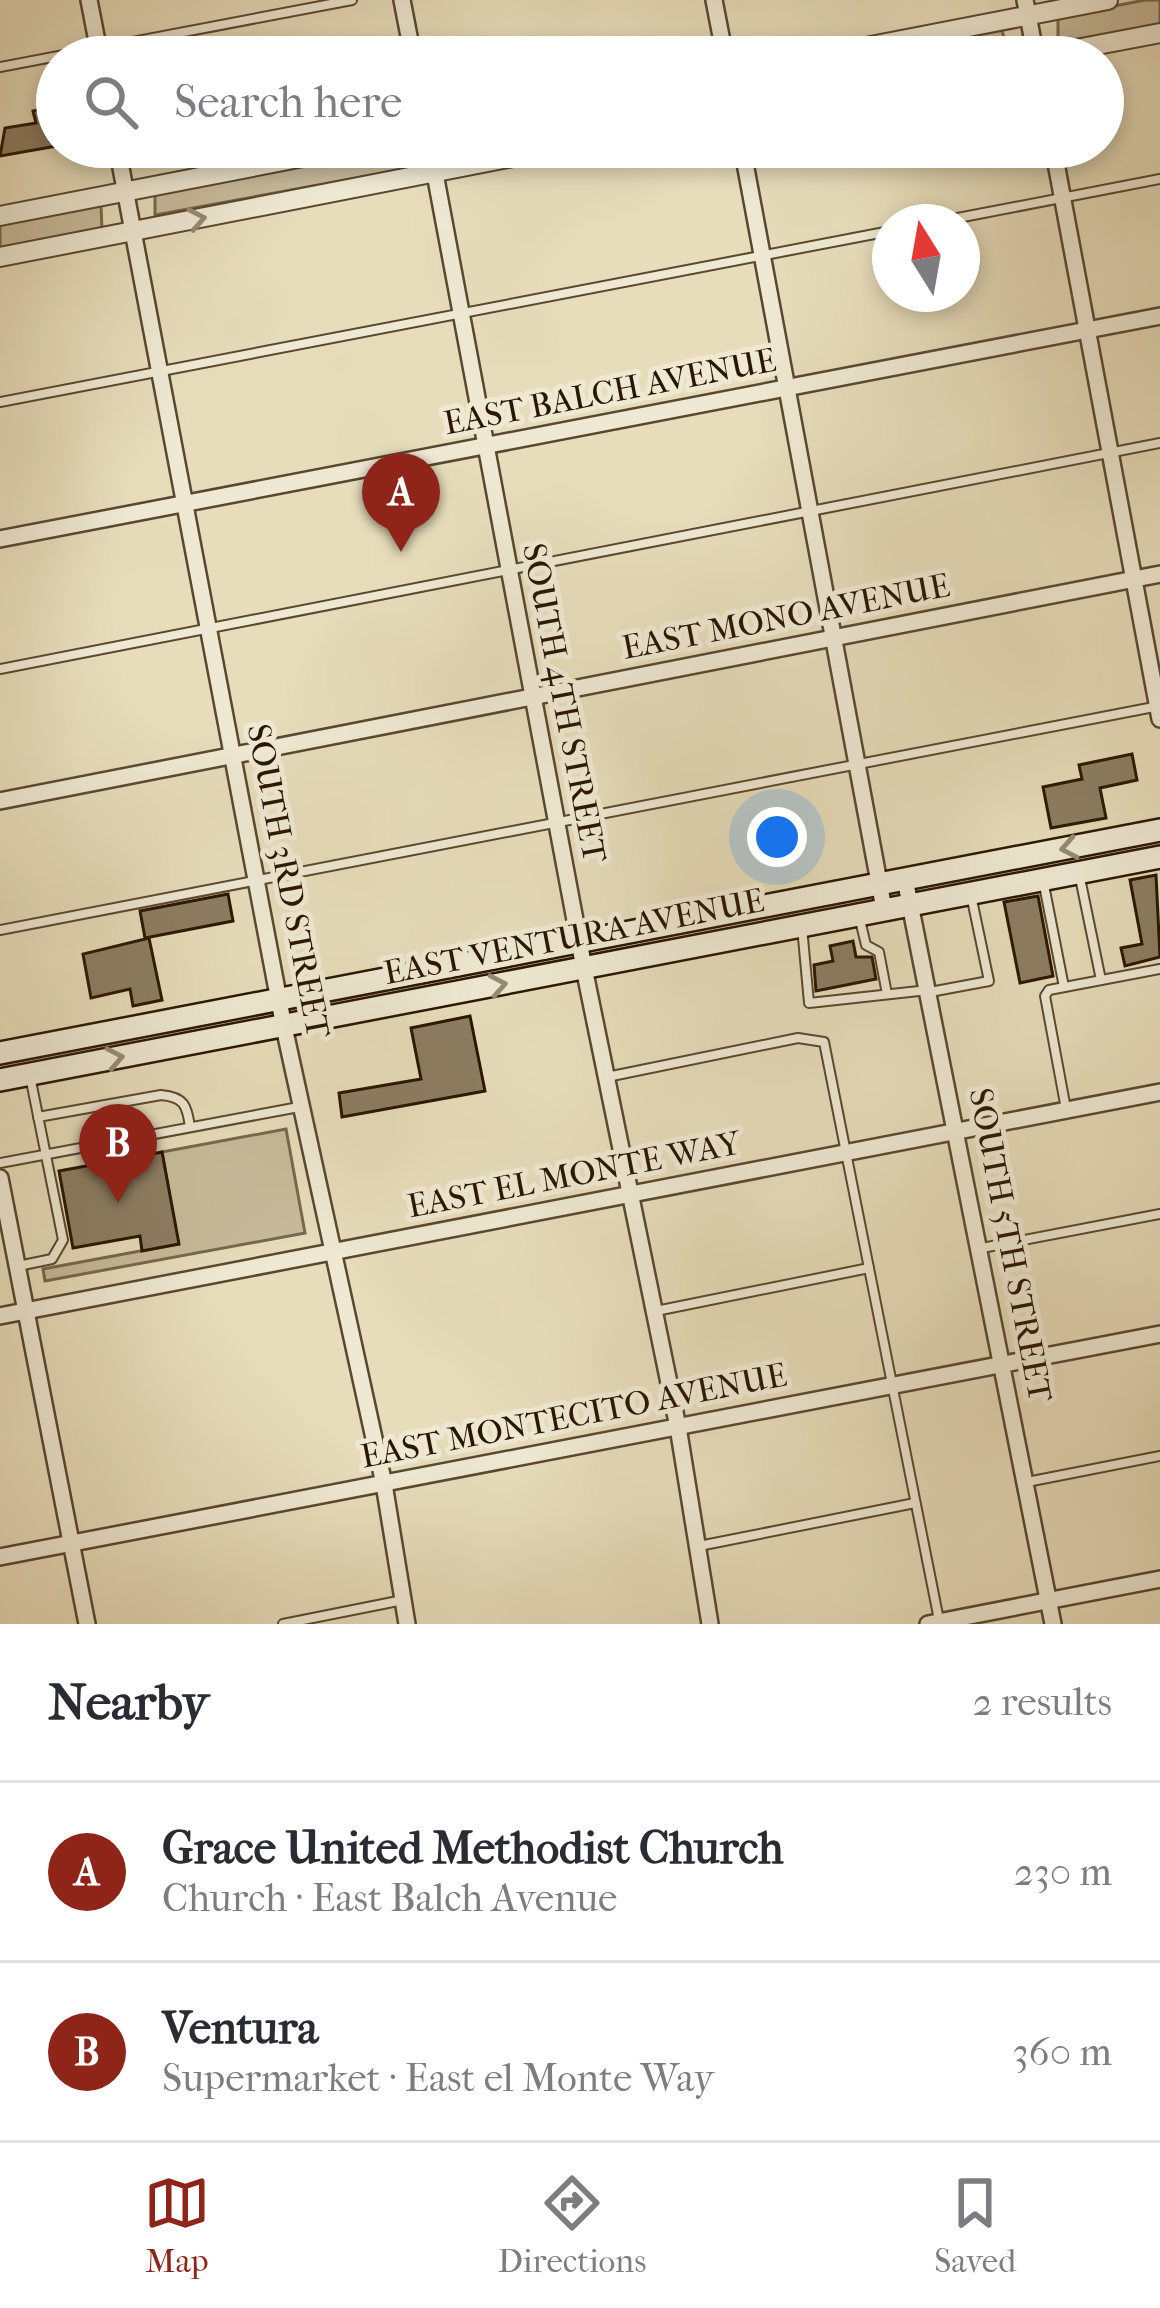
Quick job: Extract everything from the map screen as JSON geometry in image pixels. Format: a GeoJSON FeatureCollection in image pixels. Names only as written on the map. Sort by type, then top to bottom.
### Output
{"type":"FeatureCollection","features":[{"type":"Feature","properties":{"kind":"main road","name":"EAST VENTURA AVENUE"},"geometry":{"type":"LineString","coordinates":[[0,1053],[1160,830]]}},
{"type":"Feature","properties":{"kind":"main road","name":"EAST VENTURA AVENUE"},"geometry":{"type":"LineString","coordinates":[[0,1080],[1160,857]]}},
{"type":"Feature","properties":{"kind":"street"},"geometry":{"type":"LineString","coordinates":[[89,0],[96,36]]}},
{"type":"Feature","properties":{"kind":"street"},"geometry":{"type":"LineString","coordinates":[[402,0],[409,36]]}},
{"type":"Feature","properties":{"kind":"street"},"geometry":{"type":"LineString","coordinates":[[714,0],[721,36]]}},
{"type":"Feature","properties":{"kind":"street"},"geometry":{"type":"LineString","coordinates":[[905,36],[1027,8],[1108,0]]}},
{"type":"Feature","properties":{"kind":"street"},"geometry":{"type":"LineString","coordinates":[[1124,40],[1160,33]]}},
{"type":"Feature","properties":{"kind":"street","name":"SOUTH 3RD STREET"},"geometry":{"type":"LineString","coordinates":[[121,168],[284,1027],[384,1484],[407,1624]]}},
{"type":"Feature","properties":{"kind":"street"},"geometry":{"type":"LineString","coordinates":[[0,216],[246,168]]}},
{"type":"Feature","properties":{"kind":"street","name":"SOUTH 4TH STREET"},"geometry":{"type":"LineString","coordinates":[[434,168],[584,968],[678,1427],[710,1624]]}},
{"type":"Feature","properties":{"kind":"street"},"geometry":{"type":"LineString","coordinates":[[0,257],[456,168]]}},
{"type":"Feature","properties":{"kind":"street"},"geometry":{"type":"LineString","coordinates":[[746,168],[884,909]]}},
{"type":"Feature","properties":{"kind":"street"},"geometry":{"type":"LineString","coordinates":[[1057,168],[1159,710]]}},
{"type":"Feature","properties":{"kind":"street","name":"EAST BALCH AVENUE"},"geometry":{"type":"LineString","coordinates":[[0,539],[1160,316]]}},
{"type":"Feature","properties":{"kind":"street","name":"EAST MONO AVENUE"},"geometry":{"type":"LineString","coordinates":[[0,801],[1160,574]]}},
{"type":"Feature","properties":{"kind":"street","name":"SOUTH 5TH STREET"},"geometry":{"type":"LineString","coordinates":[[905,879],[959,1131],[1052,1624]]}},
{"type":"Feature","properties":{"kind":"street","name":"EAST EL MONTE WAY"},"geometry":{"type":"LineString","coordinates":[[0,1316],[1160,1092]]}},
{"type":"Feature","properties":{"kind":"street"},"geometry":{"type":"LineString","coordinates":[[1,1188],[87,1624]]}},
{"type":"Feature","properties":{"kind":"street","name":"EAST MONTECITO AVENUE"},"geometry":{"type":"LineString","coordinates":[[0,1557],[1160,1334]]}},
{"type":"Feature","properties":{"kind":"street"},"geometry":{"type":"LineString","coordinates":[[934,1623],[1160,1579]]}},
{"type":"Feature","properties":{"kind":"lane"},"geometry":{"type":"LineString","coordinates":[[180,36],[352,0]]}},
{"type":"Feature","properties":{"kind":"lane"},"geometry":{"type":"LineString","coordinates":[[0,67],[36,62]]}},
{"type":"Feature","properties":{"kind":"lane"},"geometry":{"type":"LineString","coordinates":[[980,213],[1160,178]]}},
{"type":"Feature","properties":{"kind":"lane"},"geometry":{"type":"LineString","coordinates":[[0,402],[872,235]]}},
{"type":"Feature","properties":{"kind":"lane"},"geometry":{"type":"LineString","coordinates":[[0,669],[1160,443]]}},
{"type":"Feature","properties":{"kind":"lane"},"geometry":{"type":"LineString","coordinates":[[0,930],[1159,710]]}},
{"type":"Feature","properties":{"kind":"lane"},"geometry":{"type":"LineString","coordinates":[[1079,872],[1101,980]]}},
{"type":"Feature","properties":{"kind":"lane"},"geometry":{"type":"LineString","coordinates":[[1042,879],[1064,987]]}},
{"type":"Feature","properties":{"kind":"lane"},"geometry":{"type":"LineString","coordinates":[[802,926],[807,957],[802,973],[809,1003],[988,981],[970,892]]}},
{"type":"Feature","properties":{"kind":"lane"},"geometry":{"type":"LineString","coordinates":[[859,914],[866,945],[879,952],[887,994]]}},
{"type":"Feature","properties":{"kind":"lane"},"geometry":{"type":"LineString","coordinates":[[1066,1111],[1045,995],[1064,987],[1160,969]]}},
{"type":"Feature","properties":{"kind":"lane"},"geometry":{"type":"LineString","coordinates":[[607,1077],[820,1038],[829,1050],[934,1623]]}},
{"type":"Feature","properties":{"kind":"lane"},"geometry":{"type":"LineString","coordinates":[[17,1267],[52,1258],[63,1240],[30,1075]]}},
{"type":"Feature","properties":{"kind":"lane"},"geometry":{"type":"LineString","coordinates":[[38,1117],[177,1096],[187,1106],[190,1127]]}},
{"type":"Feature","properties":{"kind":"lane"},"geometry":{"type":"LineString","coordinates":[[0,1163],[301,1106]]}},
{"type":"Feature","properties":{"kind":"lane"},"geometry":{"type":"LineString","coordinates":[[982,1248],[1160,1214]]}},
{"type":"Feature","properties":{"kind":"lane"},"geometry":{"type":"LineString","coordinates":[[655,1312],[869,1268]]}},
{"type":"Feature","properties":{"kind":"lane"},"geometry":{"type":"LineString","coordinates":[[1026,1482],[1160,1456]]}},
{"type":"Feature","properties":{"kind":"lane"},"geometry":{"type":"LineString","coordinates":[[698,1546],[915,1503]]}},
{"type":"Feature","properties":{"kind":"lane"},"geometry":{"type":"LineString","coordinates":[[284,1624],[403,1600]]}},
{"type":"Feature","properties":{"kind":"shaded area"},"geometry":{"type":"Polygon","coordinates":[[[1160,0],[1160,26],[1100,36],[1058,36],[1058,17],[1160,0]]]}},
{"type":"Feature","properties":{"kind":"shaded area"},"geometry":{"type":"Polygon","coordinates":[[[1002,30],[1003,36],[968,36],[1002,30]]]}},
{"type":"Feature","properties":{"kind":"shaded area"},"geometry":{"type":"Polygon","coordinates":[[[275,168],[405,169],[155,215],[155,191],[275,168]]]}},
{"type":"Feature","properties":{"kind":"shaded area"},"geometry":{"type":"Polygon","coordinates":[[[101,206],[102,230],[0,250],[0,221],[101,206]]]}},
{"type":"Feature","properties":{"kind":"shaded area"},"geometry":{"type":"Polygon","coordinates":[[[286,1129],[305,1233],[45,1281],[43,1269],[178,1244],[162,1152],[286,1129]]]}},
{"type":"Feature","properties":{"kind":"building"},"geometry":{"type":"Polygon","coordinates":[[[36,123],[36,150],[0,156],[5,128],[36,123]]]}},
{"type":"Feature","properties":{"kind":"building"},"geometry":{"type":"Polygon","coordinates":[[[1132,754],[1137,780],[1100,788],[1106,818],[1051,828],[1043,787],[1082,779],[1079,765],[1132,754]]]}},
{"type":"Feature","properties":{"kind":"building"},"geometry":{"type":"Polygon","coordinates":[[[1156,875],[1160,957],[1125,966],[1121,948],[1142,944],[1130,880],[1156,875]]]}},
{"type":"Feature","properties":{"kind":"building"},"geometry":{"type":"Polygon","coordinates":[[[228,894],[233,921],[145,938],[140,911],[228,894]]]}},
{"type":"Feature","properties":{"kind":"building"},"geometry":{"type":"Polygon","coordinates":[[[1038,896],[1053,976],[1020,983],[1004,902],[1038,896]]]}},
{"type":"Feature","properties":{"kind":"building"},"geometry":{"type":"Polygon","coordinates":[[[149,938],[162,1000],[133,1006],[130,989],[91,998],[83,954],[149,938]]]}},
{"type":"Feature","properties":{"kind":"building"},"geometry":{"type":"Polygon","coordinates":[[[853,941],[856,957],[872,957],[876,979],[816,991],[814,965],[833,961],[830,946],[853,941]]]}},
{"type":"Feature","properties":{"kind":"building"},"geometry":{"type":"Polygon","coordinates":[[[470,1016],[485,1091],[342,1117],[339,1093],[421,1079],[411,1028],[470,1016]]]}},
{"type":"Feature","properties":{"kind":"building"},"geometry":{"type":"Polygon","coordinates":[[[162,1152],[179,1244],[142,1251],[140,1236],[73,1248],[59,1171],[162,1152]]]}},
{"type":"Feature","properties":{"kind":"place","name":"Grace United Methodist Church"},"geometry":{"type":"Point","coordinates":[401,552]}},
{"type":"Feature","properties":{"kind":"place","name":"Ventura"},"geometry":{"type":"Point","coordinates":[118,1203]}}]}
